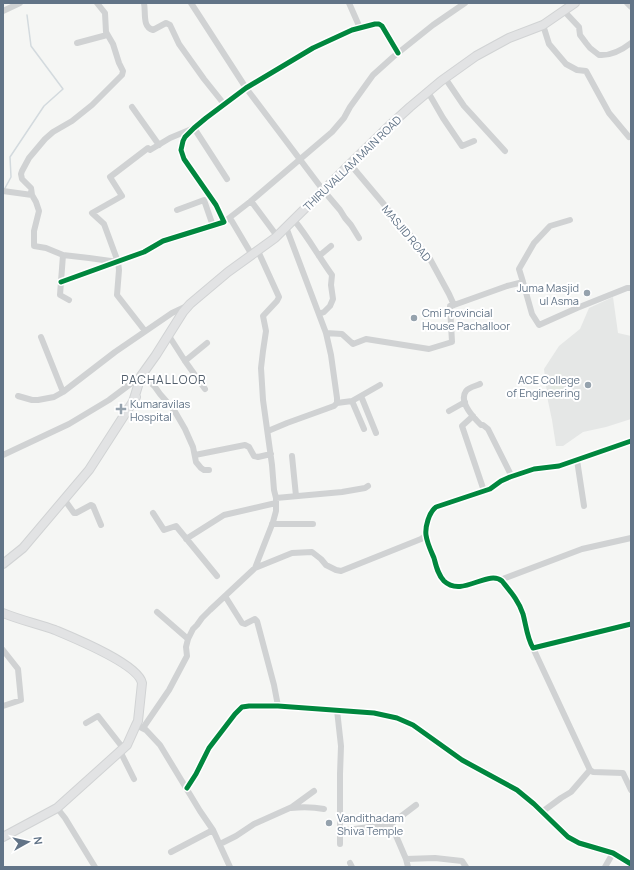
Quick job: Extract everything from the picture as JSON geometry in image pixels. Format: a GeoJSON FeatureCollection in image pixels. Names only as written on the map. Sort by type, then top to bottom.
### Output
{"type":"FeatureCollection","features":[{"type":"Feature","properties":{"kind":"main road","name":"THIRUVALLAM MAIN ROAD"},"geometry":{"type":"LineString","coordinates":[[3,564],[23,548],[89,470],[133,402],[156,355],[188,306],[228,272],[277,236],[399,117],[445,78],[476,56],[510,38],[543,25],[575,3]]}},
{"type":"Feature","properties":{"kind":"main road"},"geometry":{"type":"LineString","coordinates":[[3,838],[57,808],[122,750],[140,727],[142,689],[142,679],[136,672],[96,648],[55,630],[5,615]]}},
{"type":"Feature","properties":{"kind":"street"},"geometry":{"type":"LineString","coordinates":[[3,11],[20,3]]}},
{"type":"Feature","properties":{"kind":"street"},"geometry":{"type":"LineString","coordinates":[[97,3],[105,13],[106,32],[113,44],[123,71],[122,76],[92,105],[72,121],[45,139],[32,154],[22,171],[21,177],[31,188],[32,195],[39,211],[34,231],[34,246],[46,248],[63,255],[118,262]]}},
{"type":"Feature","properties":{"kind":"street"},"geometry":{"type":"LineString","coordinates":[[144,3],[146,25],[149,29],[153,30],[166,23],[170,25],[179,44],[224,104]]}},
{"type":"Feature","properties":{"kind":"street"},"geometry":{"type":"LineString","coordinates":[[191,3],[246,88],[360,238]]}},
{"type":"Feature","properties":{"kind":"street"},"geometry":{"type":"LineString","coordinates":[[349,3],[360,28]]}},
{"type":"Feature","properties":{"kind":"street"},"geometry":{"type":"LineString","coordinates":[[62,282],[144,252],[163,241],[213,226],[230,218],[332,132],[344,118],[373,75],[433,25],[465,3]]}},
{"type":"Feature","properties":{"kind":"street"},"geometry":{"type":"LineString","coordinates":[[627,3],[631,7]]}},
{"type":"Feature","properties":{"kind":"street"},"geometry":{"type":"LineString","coordinates":[[564,11],[579,26],[580,35],[586,43],[599,55],[622,50],[631,43]]}},
{"type":"Feature","properties":{"kind":"street"},"geometry":{"type":"LineString","coordinates":[[224,222],[216,205],[188,166],[182,154],[181,150],[183,141],[194,128],[246,88],[313,48],[352,30],[379,24],[382,26],[398,53]]}},
{"type":"Feature","properties":{"kind":"street"},"geometry":{"type":"LineString","coordinates":[[543,25],[549,44],[566,64],[577,70],[586,71],[609,113],[629,137]]}},
{"type":"Feature","properties":{"kind":"street"},"geometry":{"type":"LineString","coordinates":[[77,43],[107,35]]}},
{"type":"Feature","properties":{"kind":"street"},"geometry":{"type":"LineString","coordinates":[[445,78],[464,106],[505,151]]}},
{"type":"Feature","properties":{"kind":"street"},"geometry":{"type":"LineString","coordinates":[[428,92],[442,118],[462,146],[474,141]]}},
{"type":"Feature","properties":{"kind":"street"},"geometry":{"type":"LineString","coordinates":[[132,107],[158,145]]}},
{"type":"Feature","properties":{"kind":"street"},"geometry":{"type":"LineString","coordinates":[[145,331],[117,295],[119,270],[118,262],[104,224],[92,213],[122,196],[110,177],[148,148],[150,150],[170,138],[194,128]]}},
{"type":"Feature","properties":{"kind":"street"},"geometry":{"type":"LineString","coordinates":[[194,128],[227,179]]}},
{"type":"Feature","properties":{"kind":"street","name":"MASJID ROAD"},"geometry":{"type":"LineString","coordinates":[[350,164],[387,208],[393,219],[407,231],[430,259],[454,305]]}},
{"type":"Feature","properties":{"kind":"street"},"geometry":{"type":"LineString","coordinates":[[3,191],[32,195]]}},
{"type":"Feature","properties":{"kind":"street"},"geometry":{"type":"LineString","coordinates":[[177,210],[204,200],[213,226]]}},
{"type":"Feature","properties":{"kind":"street"},"geometry":{"type":"LineString","coordinates":[[251,201],[277,236]]}},
{"type":"Feature","properties":{"kind":"street"},"geometry":{"type":"LineString","coordinates":[[230,218],[255,253],[279,297],[277,302],[262,317],[266,332],[261,368],[263,400],[271,454],[276,511],[255,568]]}},
{"type":"Feature","properties":{"kind":"street"},"geometry":{"type":"LineString","coordinates":[[294,220],[305,233],[332,275],[330,285],[333,299],[330,306],[324,312],[319,314]]}},
{"type":"Feature","properties":{"kind":"street"},"geometry":{"type":"LineString","coordinates":[[570,220],[550,226],[534,243],[519,269],[532,314],[539,325],[577,308],[627,288],[631,288]]}},
{"type":"Feature","properties":{"kind":"street"},"geometry":{"type":"LineString","coordinates":[[286,227],[326,334],[331,355],[337,403]]}},
{"type":"Feature","properties":{"kind":"street"},"geometry":{"type":"LineString","coordinates":[[319,256],[331,246]]}},
{"type":"Feature","properties":{"kind":"street"},"geometry":{"type":"LineString","coordinates":[[63,255],[60,295],[70,300]]}},
{"type":"Feature","properties":{"kind":"street"},"geometry":{"type":"LineString","coordinates":[[326,334],[342,334],[353,344],[366,339],[429,349],[452,342],[450,306],[523,282]]}},
{"type":"Feature","properties":{"kind":"street"},"geometry":{"type":"LineString","coordinates":[[18,396],[32,400],[54,397],[63,392],[145,331],[172,313],[188,306]]}},
{"type":"Feature","properties":{"kind":"street"},"geometry":{"type":"LineString","coordinates":[[169,336],[205,389]]}},
{"type":"Feature","properties":{"kind":"street"},"geometry":{"type":"LineString","coordinates":[[41,337],[63,392]]}},
{"type":"Feature","properties":{"kind":"street"},"geometry":{"type":"LineString","coordinates":[[185,361],[207,343]]}},
{"type":"Feature","properties":{"kind":"street"},"geometry":{"type":"LineString","coordinates":[[3,455],[69,424],[144,377],[155,387],[174,410],[189,437],[196,462],[204,470],[209,470]]}},
{"type":"Feature","properties":{"kind":"street"},"geometry":{"type":"LineString","coordinates":[[480,384],[466,391],[464,398],[465,402],[468,410],[473,416],[481,425],[488,429],[512,476]]}},
{"type":"Feature","properties":{"kind":"street"},"geometry":{"type":"LineString","coordinates":[[268,431],[300,418],[326,410],[337,403],[352,401],[380,385]]}},
{"type":"Feature","properties":{"kind":"street"},"geometry":{"type":"LineString","coordinates":[[361,396],[376,433]]}},
{"type":"Feature","properties":{"kind":"street"},"geometry":{"type":"LineString","coordinates":[[352,401],[364,429]]}},
{"type":"Feature","properties":{"kind":"street"},"geometry":{"type":"LineString","coordinates":[[449,411],[465,402]]}},
{"type":"Feature","properties":{"kind":"street"},"geometry":{"type":"LineString","coordinates":[[473,416],[462,426],[484,491]]}},
{"type":"Feature","properties":{"kind":"street"},"geometry":{"type":"LineString","coordinates":[[631,441],[559,466],[534,469],[512,476],[501,481],[490,489],[436,507],[428,521],[426,535],[439,572],[444,581],[451,585],[460,586],[493,577],[500,580],[520,607],[532,648],[590,770],[594,772],[623,773],[631,790]]}},
{"type":"Feature","properties":{"kind":"street"},"geometry":{"type":"LineString","coordinates":[[195,455],[245,446],[249,447],[254,456],[258,457],[271,454]]}},
{"type":"Feature","properties":{"kind":"street"},"geometry":{"type":"LineString","coordinates":[[292,456],[296,496]]}},
{"type":"Feature","properties":{"kind":"street"},"geometry":{"type":"LineString","coordinates":[[577,460],[584,506]]}},
{"type":"Feature","properties":{"kind":"street"},"geometry":{"type":"LineString","coordinates":[[186,539],[224,515],[296,496],[342,492],[365,488],[368,486]]}},
{"type":"Feature","properties":{"kind":"street"},"geometry":{"type":"LineString","coordinates":[[64,499],[74,513],[91,505],[93,506],[101,525]]}},
{"type":"Feature","properties":{"kind":"street"},"geometry":{"type":"LineString","coordinates":[[153,513],[164,530],[176,526],[217,576]]}},
{"type":"Feature","properties":{"kind":"street"},"geometry":{"type":"LineString","coordinates":[[272,524],[313,524]]}},
{"type":"Feature","properties":{"kind":"street"},"geometry":{"type":"LineString","coordinates":[[230,867],[213,830],[160,745],[140,727],[169,690],[187,656],[186,647],[192,629],[197,626],[202,618],[255,568],[292,553],[312,552],[321,559],[326,566],[336,570],[341,570],[421,539],[426,535]]}},
{"type":"Feature","properties":{"kind":"street"},"geometry":{"type":"LineString","coordinates":[[500,580],[582,549],[631,538]]}},
{"type":"Feature","properties":{"kind":"street"},"geometry":{"type":"LineString","coordinates":[[225,596],[242,623],[245,624],[255,619],[257,621],[278,706]]}},
{"type":"Feature","properties":{"kind":"street"},"geometry":{"type":"LineString","coordinates":[[157,612],[188,639]]}},
{"type":"Feature","properties":{"kind":"street"},"geometry":{"type":"LineString","coordinates":[[532,648],[631,624]]}},
{"type":"Feature","properties":{"kind":"street"},"geometry":{"type":"LineString","coordinates":[[3,650],[18,669],[21,700],[3,706]]}},
{"type":"Feature","properties":{"kind":"street"},"geometry":{"type":"LineString","coordinates":[[187,788],[209,748],[242,707],[278,706],[374,713],[397,718],[413,725],[462,760],[517,790],[574,841],[613,853],[631,864]]}},
{"type":"Feature","properties":{"kind":"street"},"geometry":{"type":"LineString","coordinates":[[337,710],[341,746],[340,844]]}},
{"type":"Feature","properties":{"kind":"street"},"geometry":{"type":"LineString","coordinates":[[86,723],[98,716],[122,750],[134,779]]}},
{"type":"Feature","properties":{"kind":"street"},"geometry":{"type":"LineString","coordinates":[[542,812],[560,798],[571,792],[590,770]]}},
{"type":"Feature","properties":{"kind":"street"},"geometry":{"type":"LineString","coordinates":[[220,844],[236,836],[254,824],[290,808],[314,792]]}},
{"type":"Feature","properties":{"kind":"street"},"geometry":{"type":"LineString","coordinates":[[340,830],[391,824],[416,805]]}},
{"type":"Feature","properties":{"kind":"street"},"geometry":{"type":"LineString","coordinates":[[290,808],[317,807],[324,809]]}},
{"type":"Feature","properties":{"kind":"street"},"geometry":{"type":"LineString","coordinates":[[57,808],[65,818],[95,867]]}},
{"type":"Feature","properties":{"kind":"street"},"geometry":{"type":"LineString","coordinates":[[391,824],[408,867]]}},
{"type":"Feature","properties":{"kind":"street"},"geometry":{"type":"LineString","coordinates":[[172,852],[213,830]]}},
{"type":"Feature","properties":{"kind":"street"},"geometry":{"type":"LineString","coordinates":[[605,867],[613,853]]}},
{"type":"Feature","properties":{"kind":"street"},"geometry":{"type":"LineString","coordinates":[[406,859],[435,858],[462,861],[466,867]]}},
{"type":"Feature","properties":{"kind":"shaded area","name":"ACE College of Engineering"},"geometry":{"type":"Polygon","coordinates":[[[613,297],[618,333],[631,336],[631,419],[583,432],[563,446],[556,446],[544,369],[559,346],[580,329],[589,308],[613,297]]]}},
{"type":"Feature","properties":{"kind":"shaded area"},"geometry":{"type":"Polygon","coordinates":[[[561,372],[564,395],[552,398],[550,377],[561,372]]]}},
{"type":"Feature","properties":{"kind":"waterway"},"geometry":{"type":"LineString","coordinates":[[4,190],[11,177],[10,157],[44,106],[63,89],[31,46],[27,15]]}},
{"type":"Feature","properties":{"kind":"cycle path"},"geometry":{"type":"LineString","coordinates":[[61,282],[144,252],[163,241],[224,222],[216,205],[184,159],[181,150],[185,137],[194,128],[246,88],[313,48],[352,30],[375,24],[382,26],[398,53]]}},
{"type":"Feature","properties":{"kind":"cycle path"},"geometry":{"type":"LineString","coordinates":[[631,441],[559,466],[534,469],[510,477],[501,481],[490,489],[436,507],[429,516],[426,532],[429,547],[440,576],[444,581],[451,585],[459,586],[490,578],[496,578],[502,581],[514,596],[521,609],[528,636],[533,648],[631,624]]}},
{"type":"Feature","properties":{"kind":"cycle path"},"geometry":{"type":"LineString","coordinates":[[187,788],[209,748],[242,707],[278,706],[374,713],[397,718],[413,725],[462,760],[517,790],[534,804],[568,837],[579,843],[613,853],[631,864]]}},
{"type":"Feature","properties":{"kind":"place","name":"Juma Masjid ul Asma"},"geometry":{"type":"Point","coordinates":[587,293]}},
{"type":"Feature","properties":{"kind":"place","name":"Cmi Provincial House Pachalloor"},"geometry":{"type":"Point","coordinates":[414,318]}},
{"type":"Feature","properties":{"kind":"place","name":"ACE College of Engineering"},"geometry":{"type":"Point","coordinates":[588,385]}},
{"type":"Feature","properties":{"kind":"place","name":"Kumaravilas Hospital"},"geometry":{"type":"Point","coordinates":[121,409]}},
{"type":"Feature","properties":{"kind":"place","name":"Vandithadam Shiva Temple"},"geometry":{"type":"Point","coordinates":[329,823]}},
{"type":"Feature","properties":{"kind":"district","name":"PACHALLOOR"},"geometry":{"type":"Point","coordinates":[164,379]}}]}
